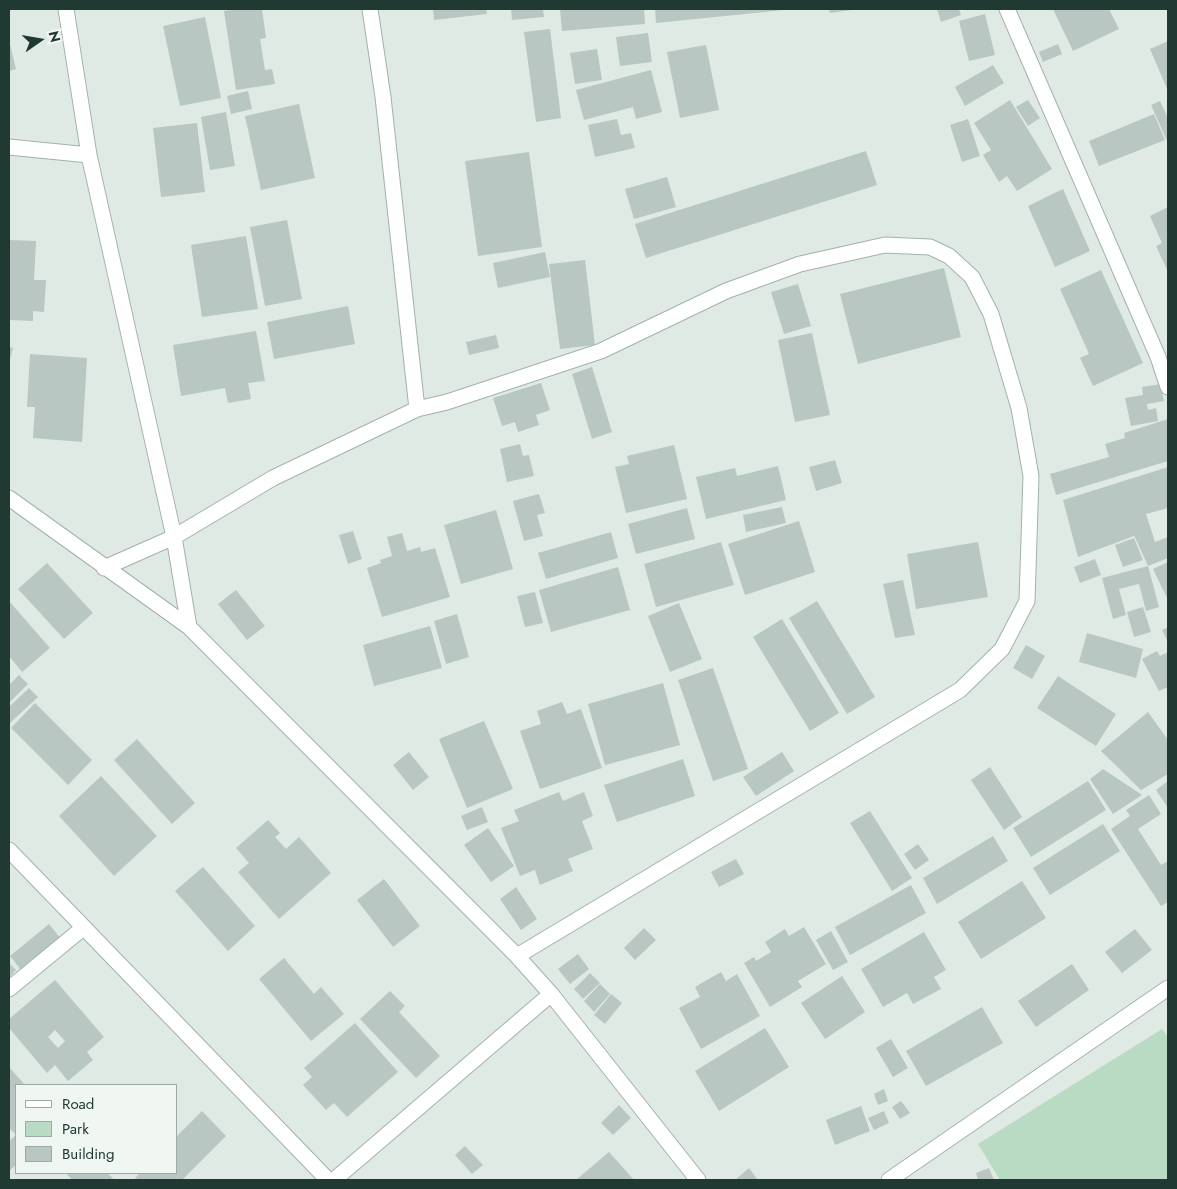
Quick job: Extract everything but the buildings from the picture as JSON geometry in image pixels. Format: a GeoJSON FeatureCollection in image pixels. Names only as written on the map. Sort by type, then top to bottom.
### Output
{"type":"FeatureCollection","features":[{"type":"Feature","properties":{"kind":"street"},"geometry":{"type":"LineString","coordinates":[[66,9],[89,155],[174,537],[189,627]]}},
{"type":"Feature","properties":{"kind":"street"},"geometry":{"type":"LineString","coordinates":[[370,9],[383,97],[417,409]]}},
{"type":"Feature","properties":{"kind":"street"},"geometry":{"type":"LineString","coordinates":[[1006,9],[1158,357],[1168,387]]}},
{"type":"Feature","properties":{"kind":"street"},"geometry":{"type":"LineString","coordinates":[[9,147],[89,155]]}},
{"type":"Feature","properties":{"kind":"street"},"geometry":{"type":"LineString","coordinates":[[104,568],[174,537],[273,478],[417,409],[447,402],[601,351],[726,291],[800,264],[885,245],[930,247],[949,256],[972,278],[991,314],[1019,408],[1030,476],[1028,601],[1002,649],[960,690],[517,956]]}},
{"type":"Feature","properties":{"kind":"street"},"geometry":{"type":"LineString","coordinates":[[9,498],[104,568],[189,627],[517,956],[551,994],[698,1180]]}},
{"type":"Feature","properties":{"kind":"street"},"geometry":{"type":"LineString","coordinates":[[9,850],[328,1180]]}},
{"type":"Feature","properties":{"kind":"street"},"geometry":{"type":"LineString","coordinates":[[9,989],[83,928]]}},
{"type":"Feature","properties":{"kind":"street"},"geometry":{"type":"LineString","coordinates":[[889,1180],[1168,988]]}},
{"type":"Feature","properties":{"kind":"street"},"geometry":{"type":"LineString","coordinates":[[334,1180],[551,994]]}},
{"type":"Feature","properties":{"kind":"green space"},"geometry":{"type":"Polygon","coordinates":[[[1162,1029],[1168,1037],[1168,1180],[1000,1180],[978,1144],[1162,1029]]]}}]}
